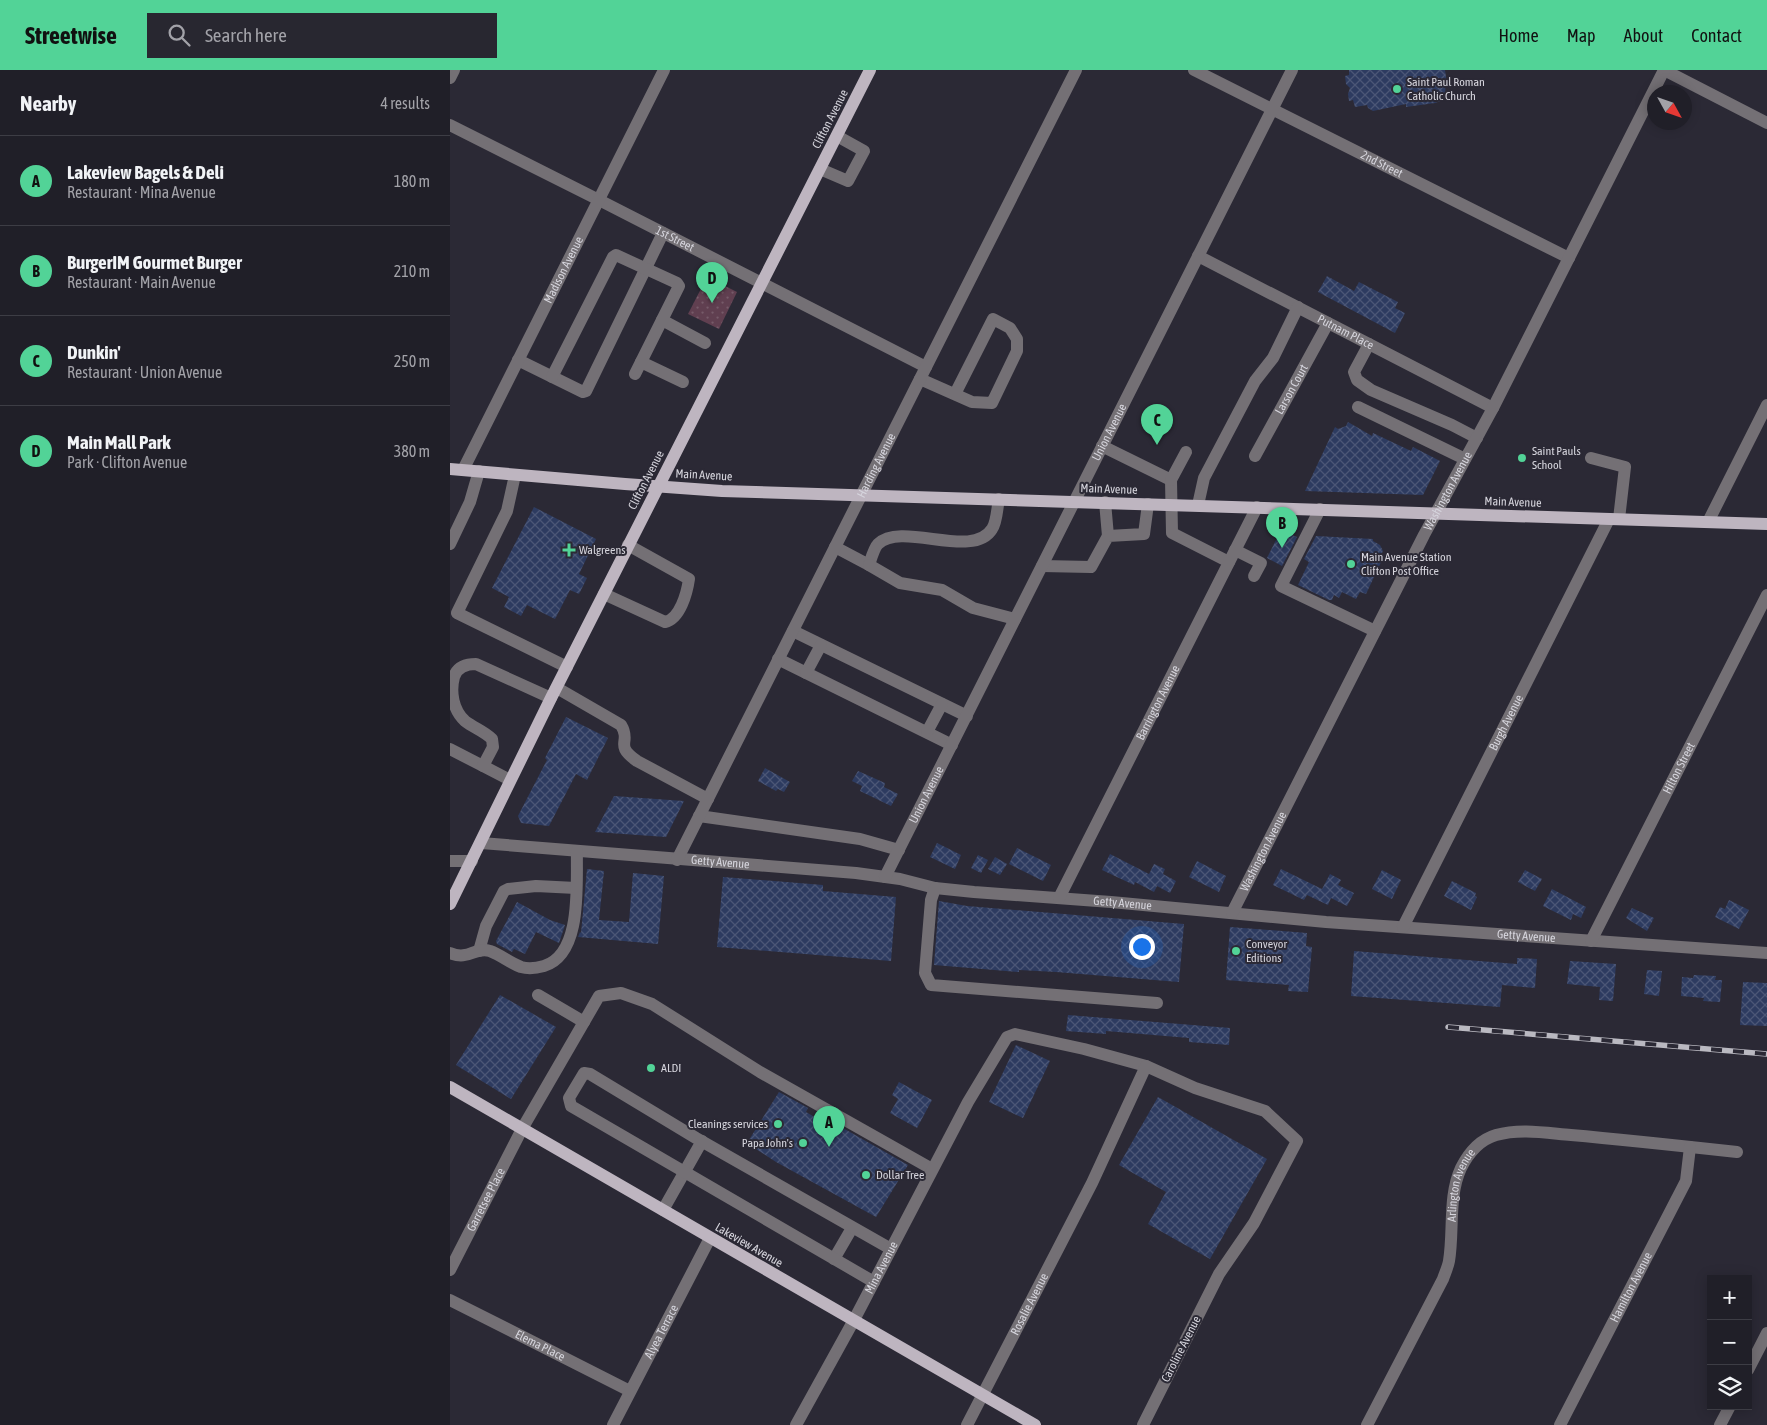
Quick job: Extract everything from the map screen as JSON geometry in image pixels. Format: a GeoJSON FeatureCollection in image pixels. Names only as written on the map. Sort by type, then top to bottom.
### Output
{"type":"FeatureCollection","features":[{"type":"Feature","properties":{"kind":"main road","name":"Clifton Avenue"},"geometry":{"type":"LineString","coordinates":[[450,904],[628,545],[870,70]]}},
{"type":"Feature","properties":{"kind":"main road","name":"Main Avenue"},"geometry":{"type":"LineString","coordinates":[[456,469],[722,490],[1767,524]]}},
{"type":"Feature","properties":{"kind":"main road","name":"Lakeview Avenue"},"geometry":{"type":"LineString","coordinates":[[450,1087],[1035,1425]]}},
{"type":"Feature","properties":{"kind":"street"},"geometry":{"type":"LineString","coordinates":[[450,78],[454,70]]}},
{"type":"Feature","properties":{"kind":"street","name":"Madison Avenue"},"geometry":{"type":"LineString","coordinates":[[456,469],[518,360],[664,70]]}},
{"type":"Feature","properties":{"kind":"street","name":"Harding Avenue"},"geometry":{"type":"LineString","coordinates":[[677,860],[1076,70]]}},
{"type":"Feature","properties":{"kind":"street","name":"2nd Street"},"geometry":{"type":"LineString","coordinates":[[1194,70],[1569,258]]}},
{"type":"Feature","properties":{"kind":"street","name":"Union Avenue"},"geometry":{"type":"LineString","coordinates":[[886,877],[1292,70]]}},
{"type":"Feature","properties":{"kind":"street"},"geometry":{"type":"LineString","coordinates":[[1664,70],[1767,122]]}},
{"type":"Feature","properties":{"kind":"street","name":"Washington Avenue"},"geometry":{"type":"LineString","coordinates":[[1232,913],[1375,631],[1493,408],[1664,70]]}},
{"type":"Feature","properties":{"kind":"street","name":"1st Street"},"geometry":{"type":"LineString","coordinates":[[450,125],[762,284],[923,373],[955,394],[972,402],[992,403],[1017,351],[1017,338],[1010,328],[993,319],[955,394]]}},
{"type":"Feature","properties":{"kind":"street"},"geometry":{"type":"LineString","coordinates":[[820,169],[848,181],[864,151],[837,136]]}},
{"type":"Feature","properties":{"kind":"street"},"geometry":{"type":"LineString","coordinates":[[518,360],[583,392],[586,391],[664,233]]}},
{"type":"Feature","properties":{"kind":"street"},"geometry":{"type":"LineString","coordinates":[[552,377],[613,257],[618,255],[679,285],[634,374]]}},
{"type":"Feature","properties":{"kind":"street","name":"Putnam Place"},"geometry":{"type":"LineString","coordinates":[[1198,256],[1493,408]]}},
{"type":"Feature","properties":{"kind":"street"},"geometry":{"type":"LineString","coordinates":[[1198,505],[1204,478],[1255,381],[1273,358],[1298,307]]}},
{"type":"Feature","properties":{"kind":"street"},"geometry":{"type":"LineString","coordinates":[[662,320],[705,343]]}},
{"type":"Feature","properties":{"kind":"street","name":"Larson Court"},"geometry":{"type":"LineString","coordinates":[[1255,456],[1328,323]]}},
{"type":"Feature","properties":{"kind":"street"},"geometry":{"type":"LineString","coordinates":[[1369,344],[1354,372],[1356,380],[1371,390],[1452,425],[1477,438]]}},
{"type":"Feature","properties":{"kind":"street"},"geometry":{"type":"LineString","coordinates":[[641,362],[683,382]]}},
{"type":"Feature","properties":{"kind":"street"},"geometry":{"type":"LineString","coordinates":[[1708,522],[1767,405]]}},
{"type":"Feature","properties":{"kind":"street"},"geometry":{"type":"LineString","coordinates":[[1358,407],[1466,459]]}},
{"type":"Feature","properties":{"kind":"street"},"geometry":{"type":"LineString","coordinates":[[1102,446],[1170,480]]}},
{"type":"Feature","properties":{"kind":"street"},"geometry":{"type":"LineString","coordinates":[[1186,452],[1170,480],[1172,533],[1229,562]]}},
{"type":"Feature","properties":{"kind":"street"},"geometry":{"type":"LineString","coordinates":[[1591,458],[1625,467],[1614,519]]}},
{"type":"Feature","properties":{"kind":"street"},"geometry":{"type":"LineString","coordinates":[[450,544],[470,502],[479,471]]}},
{"type":"Feature","properties":{"kind":"street"},"geometry":{"type":"LineString","coordinates":[[515,475],[507,511],[453,614],[567,667]]}},
{"type":"Feature","properties":{"kind":"street"},"geometry":{"type":"LineString","coordinates":[[869,565],[877,544],[891,536],[969,542],[984,537],[993,528],[998,499]]}},
{"type":"Feature","properties":{"kind":"street"},"geometry":{"type":"LineString","coordinates":[[1042,566],[1091,567],[1108,536],[1105,502]]}},
{"type":"Feature","properties":{"kind":"street"},"geometry":{"type":"LineString","coordinates":[[1108,536],[1144,534],[1148,504]]}},
{"type":"Feature","properties":{"kind":"street","name":"Barrington Avenue"},"geometry":{"type":"LineString","coordinates":[[1059,898],[1257,507]]}},
{"type":"Feature","properties":{"kind":"street"},"geometry":{"type":"LineString","coordinates":[[1320,509],[1281,586],[1375,631]]}},
{"type":"Feature","properties":{"kind":"street","name":"Burgh Avenue"},"geometry":{"type":"LineString","coordinates":[[1403,927],[1614,519]]}},
{"type":"Feature","properties":{"kind":"street"},"geometry":{"type":"LineString","coordinates":[[604,594],[665,622],[671,621],[675,617],[688,588],[689,579],[628,545]]}},
{"type":"Feature","properties":{"kind":"street"},"geometry":{"type":"LineString","coordinates":[[835,547],[900,583],[942,590],[973,608],[1015,619]]}},
{"type":"Feature","properties":{"kind":"street"},"geometry":{"type":"LineString","coordinates":[[1235,550],[1260,563],[1254,576]]}},
{"type":"Feature","properties":{"kind":"street","name":"Hilton Street"},"geometry":{"type":"LineString","coordinates":[[1591,941],[1767,595]]}},
{"type":"Feature","properties":{"kind":"street"},"geometry":{"type":"LineString","coordinates":[[793,631],[967,716]]}},
{"type":"Feature","properties":{"kind":"street"},"geometry":{"type":"LineString","coordinates":[[806,673],[821,645]]}},
{"type":"Feature","properties":{"kind":"street"},"geometry":{"type":"LineString","coordinates":[[778,659],[952,745]]}},
{"type":"Feature","properties":{"kind":"street"},"geometry":{"type":"LineString","coordinates":[[483,766],[493,746],[492,739],[465,720],[456,708],[452,696],[452,678],[466,664],[476,664],[554,693],[621,725],[625,732],[623,746],[626,754],[708,799]]}},
{"type":"Feature","properties":{"kind":"street"},"geometry":{"type":"LineString","coordinates":[[927,732],[942,704]]}},
{"type":"Feature","properties":{"kind":"street"},"geometry":{"type":"LineString","coordinates":[[450,749],[510,780]]}},
{"type":"Feature","properties":{"kind":"street"},"geometry":{"type":"LineString","coordinates":[[699,816],[860,839],[899,850]]}},
{"type":"Feature","properties":{"kind":"street","name":"Getty Avenue"},"geometry":{"type":"LineString","coordinates":[[481,843],[856,873],[886,877],[935,888],[1232,913],[1591,941],[1765,949]]}},
{"type":"Feature","properties":{"kind":"street"},"geometry":{"type":"LineString","coordinates":[[450,953],[460,957],[479,951],[491,951],[522,967],[538,968],[551,964],[557,959],[570,937],[576,914],[577,851]]}},
{"type":"Feature","properties":{"kind":"street"},"geometry":{"type":"LineString","coordinates":[[450,861],[472,861]]}},
{"type":"Feature","properties":{"kind":"street"},"geometry":{"type":"LineString","coordinates":[[479,951],[486,926],[504,892],[508,889],[536,886],[576,888]]}},
{"type":"Feature","properties":{"kind":"street"},"geometry":{"type":"LineString","coordinates":[[935,888],[931,900],[925,973],[931,985],[1158,1003]]}},
{"type":"Feature","properties":{"kind":"street","name":"Garretsee Place"},"geometry":{"type":"LineString","coordinates":[[450,1270],[522,1129],[598,996],[621,992],[652,1004],[760,1072],[932,1169]]}},
{"type":"Feature","properties":{"kind":"street"},"geometry":{"type":"LineString","coordinates":[[538,995],[584,1022]]}},
{"type":"Feature","properties":{"kind":"street","name":"Mina Avenue"},"geometry":{"type":"LineString","coordinates":[[796,1425],[854,1320],[964,1109],[1007,1037],[1015,1034],[1084,1049],[1146,1066]]}},
{"type":"Feature","properties":{"kind":"street","name":"Rosalie Avenue"},"geometry":{"type":"LineString","coordinates":[[967,1425],[1092,1183],[1146,1066]]}},
{"type":"Feature","properties":{"kind":"street","name":"Caroline Avenue"},"geometry":{"type":"LineString","coordinates":[[1143,1425],[1219,1274],[1254,1223],[1297,1141],[1265,1111],[1195,1088],[1146,1066]]}},
{"type":"Feature","properties":{"kind":"street"},"geometry":{"type":"LineString","coordinates":[[874,1282],[571,1106],[569,1098],[584,1073],[590,1074],[702,1141],[891,1249]]}},
{"type":"Feature","properties":{"kind":"street","name":"Arlington Avenue"},"geometry":{"type":"LineString","coordinates":[[1367,1425],[1443,1279],[1449,1263],[1452,1211],[1456,1184],[1468,1155],[1479,1142],[1495,1135],[1530,1132],[1737,1152]]}},
{"type":"Feature","properties":{"kind":"street"},"geometry":{"type":"LineString","coordinates":[[663,1210],[702,1141]]}},
{"type":"Feature","properties":{"kind":"street","name":"Hamilton Avenue"},"geometry":{"type":"LineString","coordinates":[[1560,1425],[1686,1181],[1690,1147]]}},
{"type":"Feature","properties":{"kind":"street"},"geometry":{"type":"LineString","coordinates":[[834,1259],[852,1228]]}},
{"type":"Feature","properties":{"kind":"street","name":"Alyea Terrace"},"geometry":{"type":"LineString","coordinates":[[613,1425],[710,1238]]}},
{"type":"Feature","properties":{"kind":"street","name":"Elema Place"},"geometry":{"type":"LineString","coordinates":[[450,1300],[630,1391]]}},
{"type":"Feature","properties":{"kind":"street"},"geometry":{"type":"LineString","coordinates":[[1751,1365],[1767,1333]]}},
{"type":"Feature","properties":{"kind":"street"},"geometry":{"type":"LineString","coordinates":[[1720,1425],[1728,1410]]}},
{"type":"Feature","properties":{"kind":"shaded area"},"geometry":{"type":"Polygon","coordinates":[[[707,277],[737,292],[719,329],[688,314],[707,277]]]}},
{"type":"Feature","properties":{"kind":"building","name":"Saint Paul Roman Catholic Church"},"geometry":{"type":"Polygon","coordinates":[[[1349,70],[1445,70],[1447,84],[1445,84],[1446,99],[1435,103],[1406,107],[1406,104],[1373,111],[1367,105],[1355,107],[1353,100],[1349,101],[1348,94],[1350,88],[1346,84],[1345,76],[1349,75],[1349,70]]]}},
{"type":"Feature","properties":{"kind":"building"},"geometry":{"type":"Polygon","coordinates":[[[1327,276],[1354,291],[1359,282],[1398,302],[1395,308],[1405,313],[1395,333],[1318,292],[1327,276]]]}},
{"type":"Feature","properties":{"kind":"building"},"geometry":{"type":"Polygon","coordinates":[[[1348,422],[1372,436],[1373,433],[1411,451],[1413,447],[1440,461],[1423,495],[1305,491],[1335,427],[1338,429],[1346,426],[1348,422]]]}},
{"type":"Feature","properties":{"kind":"building","name":"Walgreens"},"geometry":{"type":"Polygon","coordinates":[[[534,507],[596,539],[579,574],[587,578],[579,594],[570,590],[555,619],[527,605],[521,616],[504,607],[509,597],[492,588],[534,507]]]}},
{"type":"Feature","properties":{"kind":"building"},"geometry":{"type":"Polygon","coordinates":[[[1281,530],[1297,537],[1282,566],[1267,558],[1281,530]]]}},
{"type":"Feature","properties":{"kind":"building"},"geometry":{"type":"Polygon","coordinates":[[[1316,536],[1373,539],[1373,541],[1380,545],[1383,551],[1380,557],[1383,558],[1366,594],[1360,592],[1356,599],[1342,592],[1339,598],[1334,595],[1332,600],[1329,600],[1298,585],[1309,562],[1304,559],[1316,536]]]}},
{"type":"Feature","properties":{"kind":"building"},"geometry":{"type":"Polygon","coordinates":[[[566,717],[608,738],[587,780],[576,774],[549,826],[521,823],[518,816],[547,760],[545,758],[566,717]]]}},
{"type":"Feature","properties":{"kind":"building"},"geometry":{"type":"Polygon","coordinates":[[[765,768],[790,782],[784,792],[778,789],[776,791],[758,781],[765,768]]]}},
{"type":"Feature","properties":{"kind":"building"},"geometry":{"type":"Polygon","coordinates":[[[858,771],[885,783],[884,787],[898,794],[891,806],[860,791],[862,786],[852,781],[858,771]]]}},
{"type":"Feature","properties":{"kind":"building"},"geometry":{"type":"Polygon","coordinates":[[[614,796],[684,801],[666,837],[595,832],[614,796]]]}},
{"type":"Feature","properties":{"kind":"building"},"geometry":{"type":"Polygon","coordinates":[[[937,843],[961,855],[955,869],[930,857],[937,843]]]}},
{"type":"Feature","properties":{"kind":"building"},"geometry":{"type":"Polygon","coordinates":[[[1017,848],[1051,865],[1043,881],[1009,864],[1017,848]]]}},
{"type":"Feature","properties":{"kind":"building"},"geometry":{"type":"Polygon","coordinates":[[[1110,854],[1149,874],[1154,864],[1165,869],[1163,874],[1176,881],[1170,893],[1157,886],[1154,892],[1135,882],[1134,885],[1102,870],[1110,854]]]}},
{"type":"Feature","properties":{"kind":"building"},"geometry":{"type":"Polygon","coordinates":[[[978,855],[988,860],[981,873],[971,868],[978,855]]]}},
{"type":"Feature","properties":{"kind":"building"},"geometry":{"type":"Polygon","coordinates":[[[995,857],[1007,864],[1000,875],[988,869],[995,857]]]}},
{"type":"Feature","properties":{"kind":"building"},"geometry":{"type":"Polygon","coordinates":[[[1197,861],[1226,876],[1219,892],[1189,877],[1197,861]]]}},
{"type":"Feature","properties":{"kind":"building"},"geometry":{"type":"Polygon","coordinates":[[[587,869],[604,871],[599,920],[629,922],[633,873],[664,876],[658,944],[578,937],[581,933],[587,869]]]}},
{"type":"Feature","properties":{"kind":"building"},"geometry":{"type":"Polygon","coordinates":[[[1281,869],[1322,889],[1330,874],[1341,880],[1338,885],[1354,893],[1347,906],[1331,898],[1328,905],[1307,895],[1304,900],[1273,885],[1281,869]]]}},
{"type":"Feature","properties":{"kind":"building"},"geometry":{"type":"Polygon","coordinates":[[[1382,870],[1401,880],[1392,899],[1372,889],[1382,870]]]}},
{"type":"Feature","properties":{"kind":"building"},"geometry":{"type":"Polygon","coordinates":[[[1525,870],[1542,879],[1535,891],[1518,882],[1525,870]]]}},
{"type":"Feature","properties":{"kind":"building"},"geometry":{"type":"Polygon","coordinates":[[[723,877],[823,885],[823,891],[896,897],[891,961],[717,947],[723,877]]]}},
{"type":"Feature","properties":{"kind":"building"},"geometry":{"type":"Polygon","coordinates":[[[1452,881],[1476,893],[1475,896],[1477,897],[1471,910],[1444,896],[1452,881]]]}},
{"type":"Feature","properties":{"kind":"building"},"geometry":{"type":"Polygon","coordinates":[[[1552,889],[1586,907],[1581,918],[1573,914],[1571,920],[1543,906],[1552,889]]]}},
{"type":"Feature","properties":{"kind":"building"},"geometry":{"type":"Polygon","coordinates":[[[1729,900],[1749,910],[1739,929],[1715,917],[1720,907],[1725,909],[1729,900]]]}},
{"type":"Feature","properties":{"kind":"building"},"geometry":{"type":"Polygon","coordinates":[[[939,901],[967,906],[1184,924],[1179,982],[934,965],[939,901]]]}},
{"type":"Feature","properties":{"kind":"building"},"geometry":{"type":"Polygon","coordinates":[[[517,902],[550,920],[565,925],[559,943],[536,932],[525,954],[514,949],[512,952],[497,944],[496,941],[517,902]]]}},
{"type":"Feature","properties":{"kind":"building"},"geometry":{"type":"Polygon","coordinates":[[[1632,908],[1654,918],[1647,931],[1626,918],[1632,908]]]}},
{"type":"Feature","properties":{"kind":"building"},"geometry":{"type":"Polygon","coordinates":[[[1230,927],[1307,933],[1306,946],[1312,947],[1308,992],[1288,991],[1289,985],[1226,980],[1230,927]]]}},
{"type":"Feature","properties":{"kind":"building"},"geometry":{"type":"Polygon","coordinates":[[[1354,951],[1517,964],[1517,958],[1537,959],[1535,988],[1502,985],[1500,1007],[1351,996],[1354,951]]]}},
{"type":"Feature","properties":{"kind":"building"},"geometry":{"type":"Polygon","coordinates":[[[1570,961],[1616,964],[1613,1001],[1599,1000],[1600,987],[1567,984],[1570,961]]]}},
{"type":"Feature","properties":{"kind":"building"},"geometry":{"type":"Polygon","coordinates":[[[1647,970],[1662,971],[1659,996],[1644,994],[1647,970]]]}},
{"type":"Feature","properties":{"kind":"building"},"geometry":{"type":"Polygon","coordinates":[[[1694,975],[1716,976],[1715,980],[1722,980],[1720,1002],[1703,1001],[1704,998],[1681,996],[1682,977],[1693,978],[1694,975]]]}},
{"type":"Feature","properties":{"kind":"building"},"geometry":{"type":"Polygon","coordinates":[[[1743,982],[1767,983],[1767,1026],[1740,1025],[1743,982]]]}},
{"type":"Feature","properties":{"kind":"building"},"geometry":{"type":"Polygon","coordinates":[[[500,995],[556,1027],[511,1099],[456,1065],[500,995]]]}},
{"type":"Feature","properties":{"kind":"building"},"geometry":{"type":"Polygon","coordinates":[[[1068,1015],[1230,1028],[1229,1045],[1189,1042],[1189,1038],[1106,1031],[1106,1034],[1066,1031],[1068,1015]]]}},
{"type":"Feature","properties":{"kind":"building"},"geometry":{"type":"Polygon","coordinates":[[[1016,1045],[1050,1061],[1023,1118],[989,1102],[1016,1045]]]}},
{"type":"Feature","properties":{"kind":"building"},"geometry":{"type":"Polygon","coordinates":[[[899,1082],[932,1100],[917,1128],[890,1113],[898,1099],[892,1095],[899,1082]]]}},
{"type":"Feature","properties":{"kind":"building"},"geometry":{"type":"Polygon","coordinates":[[[779,1092],[808,1108],[806,1112],[825,1123],[827,1119],[908,1165],[876,1217],[776,1162],[747,1143],[779,1092]]]}},
{"type":"Feature","properties":{"kind":"building"},"geometry":{"type":"Polygon","coordinates":[[[1158,1097],[1267,1159],[1210,1259],[1148,1224],[1166,1192],[1119,1165],[1158,1097]]]}},
{"type":"Feature","properties":{"kind":"railway"},"geometry":{"type":"LineString","coordinates":[[1448,1027],[1767,1054]]}},
{"type":"Feature","properties":{"kind":"place","name":"Saint Paul Roman Catholic Church"},"geometry":{"type":"Point","coordinates":[1397,89]}},
{"type":"Feature","properties":{"kind":"place","name":"Main Mall Park"},"geometry":{"type":"Point","coordinates":[712,303]}},
{"type":"Feature","properties":{"kind":"place","name":"Dunkin'"},"geometry":{"type":"Point","coordinates":[1157,445]}},
{"type":"Feature","properties":{"kind":"place","name":"Saint Pauls School"},"geometry":{"type":"Point","coordinates":[1522,458]}},
{"type":"Feature","properties":{"kind":"place","name":"BurgerIM Gourmet Burger"},"geometry":{"type":"Point","coordinates":[1282,548]}},
{"type":"Feature","properties":{"kind":"place","name":"Walgreens"},"geometry":{"type":"Point","coordinates":[569,550]}},
{"type":"Feature","properties":{"kind":"place","name":"Main Avenue Station Clifton Post Office"},"geometry":{"type":"Point","coordinates":[1351,564]}},
{"type":"Feature","properties":{"kind":"place","name":"Conveyor Editions"},"geometry":{"type":"Point","coordinates":[1236,951]}},
{"type":"Feature","properties":{"kind":"place","name":"ALDI"},"geometry":{"type":"Point","coordinates":[651,1068]}},
{"type":"Feature","properties":{"kind":"place","name":"Cleanings services"},"geometry":{"type":"Point","coordinates":[778,1124]}},
{"type":"Feature","properties":{"kind":"place","name":"Papa John's"},"geometry":{"type":"Point","coordinates":[803,1143]}},
{"type":"Feature","properties":{"kind":"place","name":"Lakeview Bagels & Deli"},"geometry":{"type":"Point","coordinates":[829,1147]}},
{"type":"Feature","properties":{"kind":"place","name":"Dollar Tree"},"geometry":{"type":"Point","coordinates":[866,1175]}}]}
